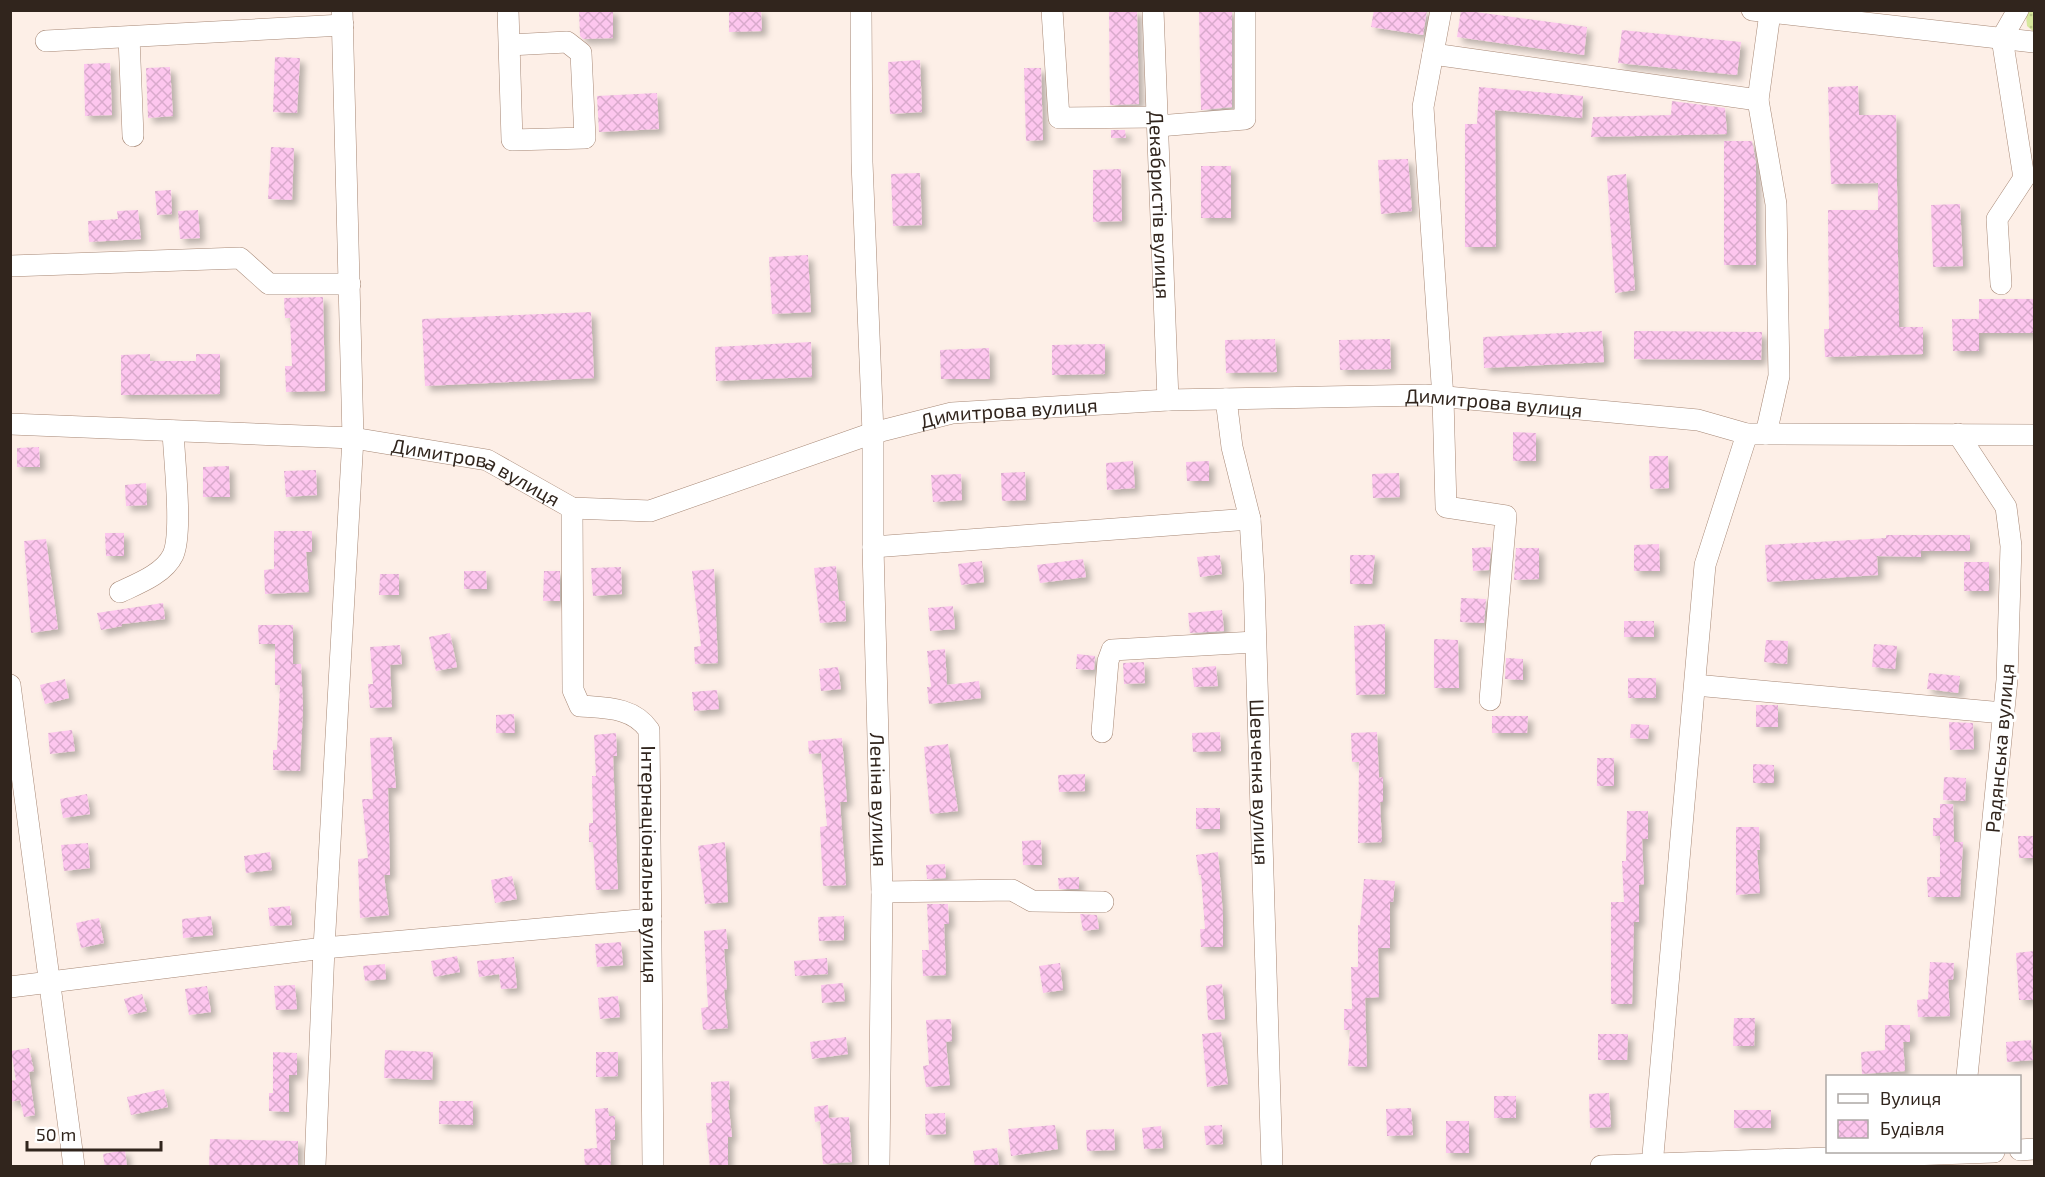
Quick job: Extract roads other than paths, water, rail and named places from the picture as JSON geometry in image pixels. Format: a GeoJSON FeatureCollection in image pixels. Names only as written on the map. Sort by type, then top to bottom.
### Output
{"type":"FeatureCollection","features":[{"type":"Feature","properties":{"kind":"street"},"geometry":{"type":"LineString","coordinates":[[508,10],[509,45],[512,140],[585,138],[581,53],[567,42],[509,45]]}},
{"type":"Feature","properties":{"kind":"street","name":"Леніна вулиця"},"geometry":{"type":"LineString","coordinates":[[861,10],[862,162],[873,433],[873,547],[882,892],[879,1167]]}},
{"type":"Feature","properties":{"kind":"street"},"geometry":{"type":"LineString","coordinates":[[1052,10],[1059,118],[1157,122],[1245,119],[1245,10]]}},
{"type":"Feature","properties":{"kind":"street","name":"Декабристів вулиця"},"geometry":{"type":"LineString","coordinates":[[1153,10],[1167,400]]}},
{"type":"Feature","properties":{"kind":"street"},"geometry":{"type":"LineString","coordinates":[[1441,10],[1423,107],[1443,398],[1446,507],[1506,516],[1490,700]]}},
{"type":"Feature","properties":{"kind":"street"},"geometry":{"type":"LineString","coordinates":[[2001,284],[1997,219],[2024,178],[2002,38],[2018,10]]}},
{"type":"Feature","properties":{"kind":"street"},"geometry":{"type":"LineString","coordinates":[[1652,1165],[1705,565],[1779,376],[1776,204],[1758,100],[1761,12],[2034,42]]}},
{"type":"Feature","properties":{"kind":"street"},"geometry":{"type":"LineString","coordinates":[[46,41],[129,37],[343,18],[353,438],[324,948],[315,1167]]}},
{"type":"Feature","properties":{"kind":"street"},"geometry":{"type":"LineString","coordinates":[[129,37],[133,136]]}},
{"type":"Feature","properties":{"kind":"street"},"geometry":{"type":"LineString","coordinates":[[1433,54],[1758,100]]}},
{"type":"Feature","properties":{"kind":"street"},"geometry":{"type":"LineString","coordinates":[[10,266],[240,258],[269,284],[350,284]]}},
{"type":"Feature","properties":{"kind":"street","name":"Димитрова вулиця"},"geometry":{"type":"LineString","coordinates":[[10,424],[353,438],[487,460],[572,508],[650,511],[873,433],[952,413],[1167,400],[1425,395],[1698,420],[1756,434],[2034,435]]}},
{"type":"Feature","properties":{"kind":"street","name":"Шевченка вулиця"},"geometry":{"type":"LineString","coordinates":[[1226,399],[1232,447],[1250,519],[1272,1167]]}},
{"type":"Feature","properties":{"kind":"street"},"geometry":{"type":"LineString","coordinates":[[120,592],[152,576],[172,557],[176,539],[173,430]]}},
{"type":"Feature","properties":{"kind":"street","name":"Радянська вулиця"},"geometry":{"type":"LineString","coordinates":[[1958,434],[2007,507],[2011,546],[2003,713],[1967,1075]]}},
{"type":"Feature","properties":{"kind":"street","name":"Інтернаціональна вулиця"},"geometry":{"type":"LineString","coordinates":[[572,508],[573,690],[580,706],[619,709],[641,719],[649,730],[653,1167]]}},
{"type":"Feature","properties":{"kind":"street"},"geometry":{"type":"LineString","coordinates":[[873,547],[1250,519]]}},
{"type":"Feature","properties":{"kind":"street"},"geometry":{"type":"LineString","coordinates":[[1102,732],[1108,661],[1112,650],[1255,642]]}},
{"type":"Feature","properties":{"kind":"street"},"geometry":{"type":"LineString","coordinates":[[10,685],[74,1167]]}},
{"type":"Feature","properties":{"kind":"street"},"geometry":{"type":"LineString","coordinates":[[1695,685],[2003,713]]}},
{"type":"Feature","properties":{"kind":"street"},"geometry":{"type":"LineString","coordinates":[[882,892],[1012,890],[1032,901],[1103,902]]}},
{"type":"Feature","properties":{"kind":"street"},"geometry":{"type":"LineString","coordinates":[[10,987],[324,948],[651,919]]}},
{"type":"Feature","properties":{"kind":"street"},"geometry":{"type":"LineString","coordinates":[[1601,1167],[1959,1157],[1987,1153]]}}]}
